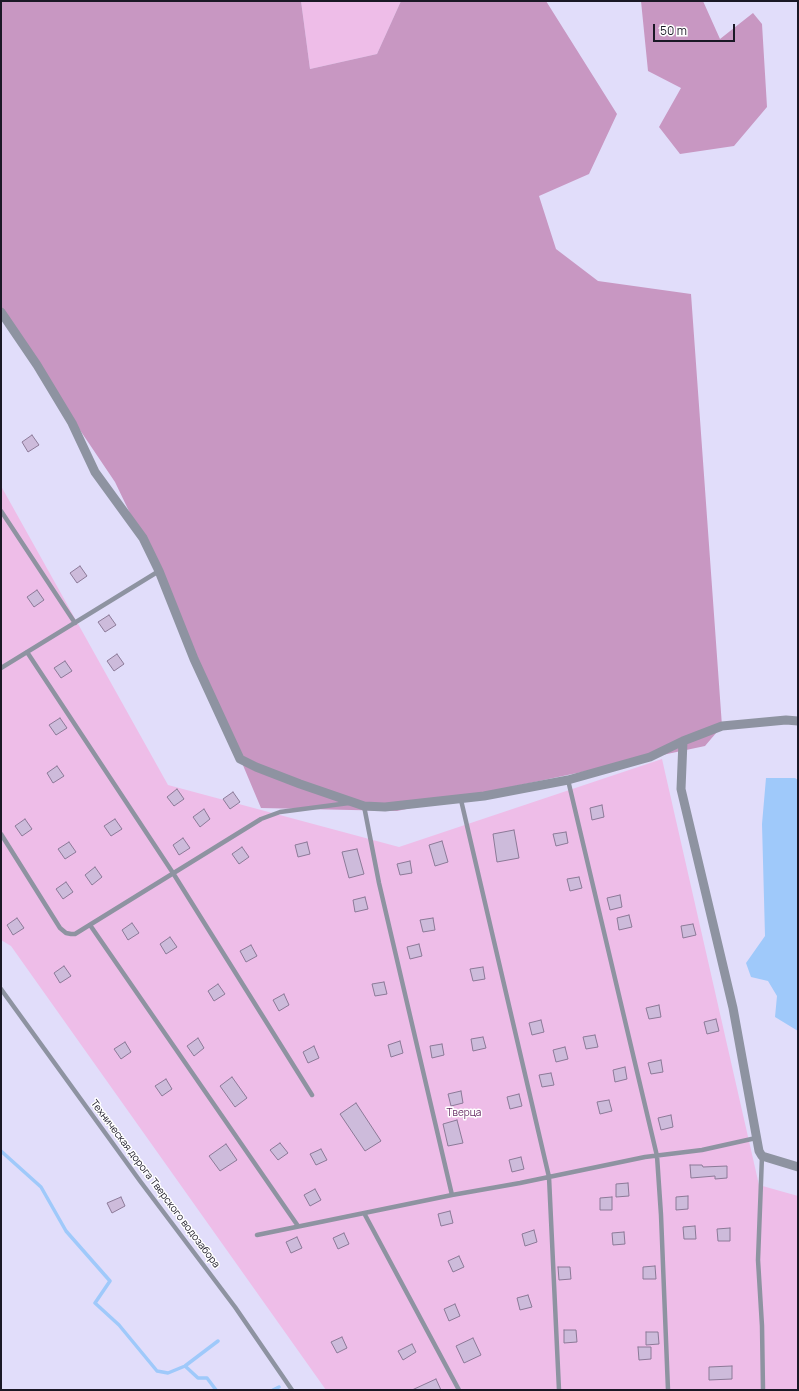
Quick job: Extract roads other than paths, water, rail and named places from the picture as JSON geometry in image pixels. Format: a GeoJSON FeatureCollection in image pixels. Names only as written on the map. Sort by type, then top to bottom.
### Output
{"type":"FeatureCollection","features":[{"type":"Feature","properties":{"kind":"street"},"geometry":{"type":"LineString","coordinates":[[1,312],[37,365],[72,423],[95,472],[143,538],[159,571],[194,659],[240,759],[293,781],[364,806],[385,808],[461,800],[568,780],[650,757],[684,741],[722,726],[786,720],[798,721]]}},
{"type":"Feature","properties":{"kind":"street"},"geometry":{"type":"LineString","coordinates":[[684,741],[681,789],[733,1008],[760,1153],[762,1156],[798,1167]]}},
{"type":"Feature","properties":{"kind":"lane"},"geometry":{"type":"LineString","coordinates":[[1,511],[75,623]]}},
{"type":"Feature","properties":{"kind":"lane"},"geometry":{"type":"LineString","coordinates":[[1,668],[159,571]]}},
{"type":"Feature","properties":{"kind":"lane"},"geometry":{"type":"LineString","coordinates":[[27,652],[173,873],[312,1096]]}},
{"type":"Feature","properties":{"kind":"lane"},"geometry":{"type":"LineString","coordinates":[[568,780],[657,1156],[661,1215],[668,1390]]}},
{"type":"Feature","properties":{"kind":"lane"},"geometry":{"type":"LineString","coordinates":[[461,800],[549,1177],[559,1390]]}},
{"type":"Feature","properties":{"kind":"lane"},"geometry":{"type":"LineString","coordinates":[[1,834],[60,928],[66,934],[75,934],[261,819],[280,812],[353,802]]}},
{"type":"Feature","properties":{"kind":"lane"},"geometry":{"type":"LineString","coordinates":[[364,806],[379,883],[452,1195]]}},
{"type":"Feature","properties":{"kind":"lane"},"geometry":{"type":"LineString","coordinates":[[90,925],[298,1226]]}},
{"type":"Feature","properties":{"kind":"lane","name":"Техническая дорога Тверского водозабора"},"geometry":{"type":"LineString","coordinates":[[1,989],[140,1182],[235,1307],[292,1390]]}},
{"type":"Feature","properties":{"kind":"lane"},"geometry":{"type":"LineString","coordinates":[[257,1235],[452,1195],[657,1156],[702,1150],[756,1138]]}},
{"type":"Feature","properties":{"kind":"lane"},"geometry":{"type":"LineString","coordinates":[[762,1156],[758,1260],[762,1326],[763,1390]]}},
{"type":"Feature","properties":{"kind":"lane"},"geometry":{"type":"LineString","coordinates":[[364,1213],[459,1390]]}},
{"type":"Feature","properties":{"kind":"water"},"geometry":{"type":"Polygon","coordinates":[[[766,778],[795,778],[798,780],[798,1031],[775,1017],[777,996],[768,981],[751,977],[746,963],[765,936],[762,824],[766,778]]]}},
{"type":"Feature","properties":{"kind":"waterway"},"geometry":{"type":"LineString","coordinates":[[1,1151],[41,1187],[66,1231],[110,1281],[95,1303],[119,1325],[157,1371],[168,1373],[185,1366],[218,1341]]}},
{"type":"Feature","properties":{"kind":"waterway"},"geometry":{"type":"LineString","coordinates":[[185,1366],[198,1378],[207,1378],[216,1390]]}},
{"type":"Feature","properties":{"kind":"waterway"},"geometry":{"type":"LineString","coordinates":[[273,1390],[279,1387]]}},
{"type":"Feature","properties":{"kind":"park label","name":"Тверца"},"geometry":{"type":"Point","coordinates":[464,1113]}}]}
